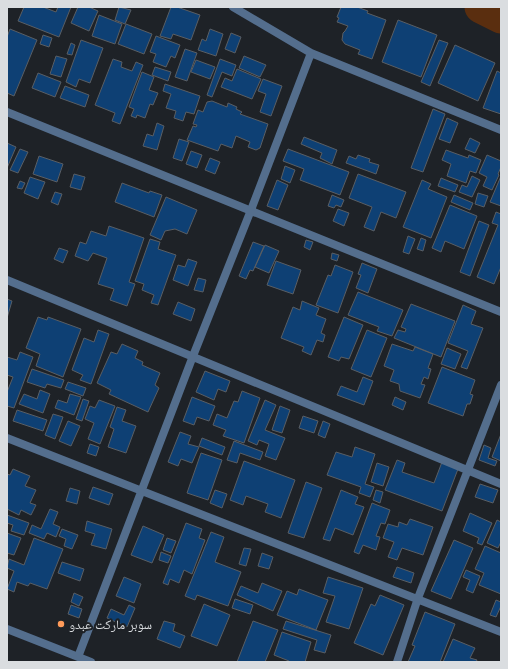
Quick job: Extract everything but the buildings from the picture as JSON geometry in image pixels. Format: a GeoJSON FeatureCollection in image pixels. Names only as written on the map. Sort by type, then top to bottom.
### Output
{"type":"FeatureCollection","features":[{"type":"Feature","properties":{"kind":"street"},"geometry":{"type":"LineString","coordinates":[[233,7],[311,53],[501,130]]}},
{"type":"Feature","properties":{"kind":"street"},"geometry":{"type":"LineString","coordinates":[[78,657],[311,53]]}},
{"type":"Feature","properties":{"kind":"street"},"geometry":{"type":"LineString","coordinates":[[7,112],[501,312]]}},
{"type":"Feature","properties":{"kind":"street"},"geometry":{"type":"LineString","coordinates":[[7,280],[501,484]]}},
{"type":"Feature","properties":{"kind":"street"},"geometry":{"type":"LineString","coordinates":[[397,662],[418,598],[501,385]]}},
{"type":"Feature","properties":{"kind":"street"},"geometry":{"type":"LineString","coordinates":[[7,438],[418,598],[501,632]]}},
{"type":"Feature","properties":{"kind":"street"},"geometry":{"type":"LineString","coordinates":[[7,629],[91,662]]}},
{"type":"Feature","properties":{"kind":"waterway"},"geometry":{"type":"LineString","coordinates":[[481,7],[501,17]]}},
{"type":"Feature","properties":{"kind":"place","name":"سوبر ماركت عبدو"},"geometry":{"type":"Point","coordinates":[61,624]}}]}
